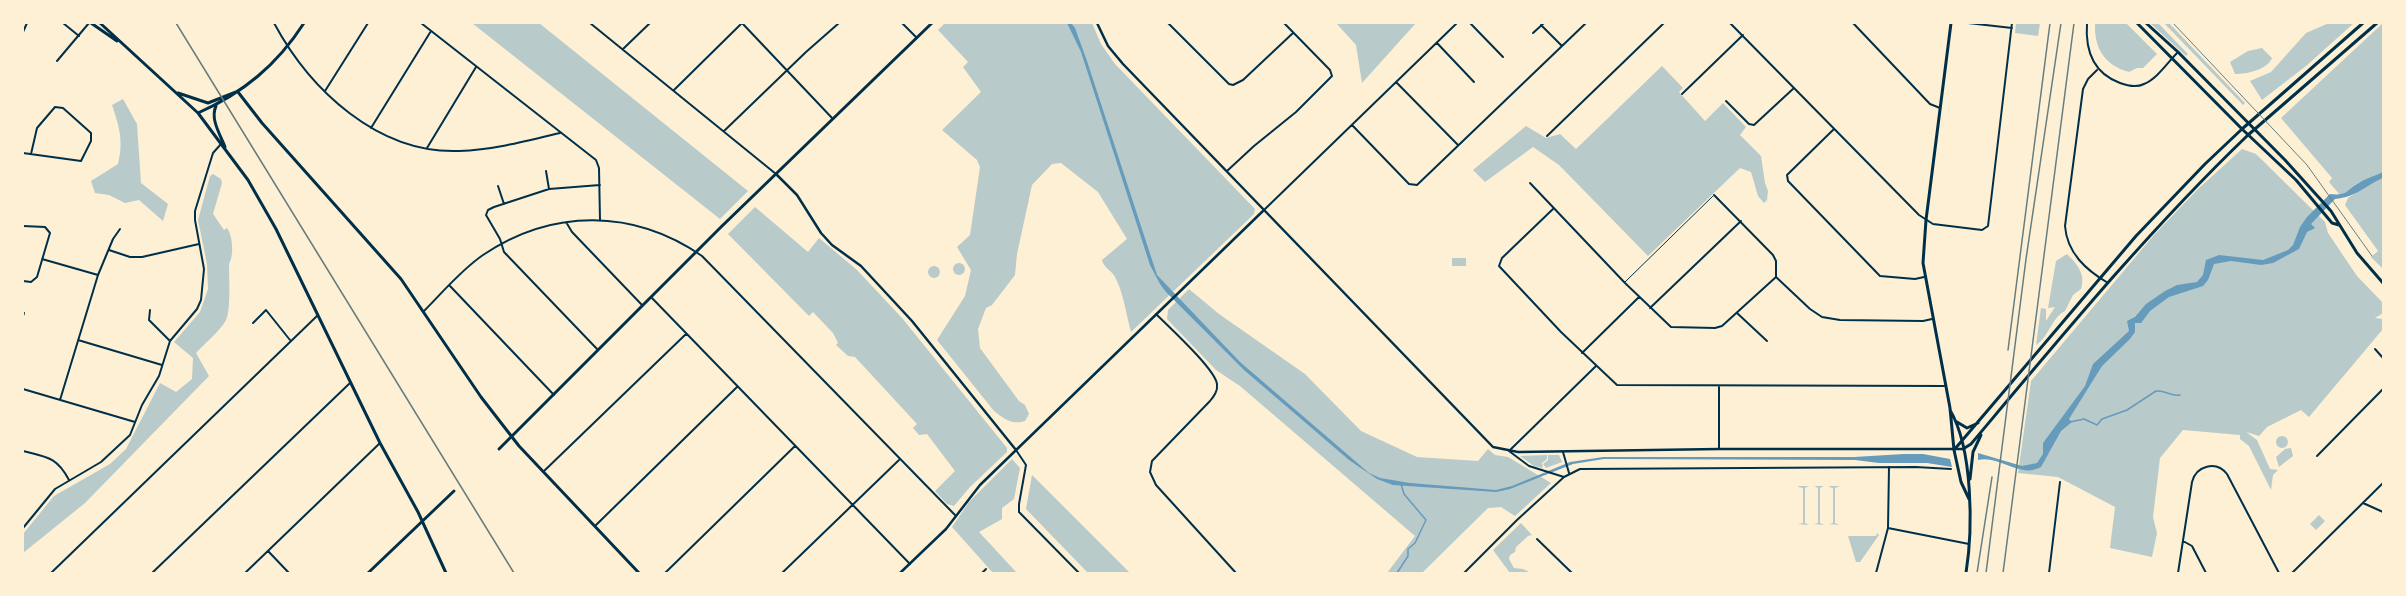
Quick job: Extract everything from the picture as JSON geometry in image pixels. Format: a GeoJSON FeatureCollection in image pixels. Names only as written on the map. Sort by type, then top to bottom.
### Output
{"type":"FeatureCollection","features":[{"type":"Feature","properties":{"kind":"main road"},"geometry":{"type":"LineString","coordinates":[[90,23],[119,42]]}},
{"type":"Feature","properties":{"kind":"main road"},"geometry":{"type":"LineString","coordinates":[[100,23],[119,42],[177,92],[198,113],[259,197],[318,314],[380,443],[423,521],[446,573]]}},
{"type":"Feature","properties":{"kind":"main road"},"geometry":{"type":"LineString","coordinates":[[198,113],[216,106],[238,92],[258,76],[289,47],[304,23]]}},
{"type":"Feature","properties":{"kind":"main road"},"geometry":{"type":"LineString","coordinates":[[499,449],[776,174],[932,23]]}},
{"type":"Feature","properties":{"kind":"main road"},"geometry":{"type":"LineString","coordinates":[[1950,23],[1923,256],[1924,277],[1950,408],[1954,450],[1961,482],[1969,499]]}},
{"type":"Feature","properties":{"kind":"main road"},"geometry":{"type":"LineString","coordinates":[[2138,23],[2248,136],[2313,199],[2332,223],[2338,225]]}},
{"type":"Feature","properties":{"kind":"main road"},"geometry":{"type":"LineString","coordinates":[[2146,23],[2178,52],[2316,194],[2331,211],[2338,225],[2366,265],[2383,283]]}},
{"type":"Feature","properties":{"kind":"main road"},"geometry":{"type":"LineString","coordinates":[[1954,450],[1981,421],[2100,278],[2158,212],[2248,123],[2363,23]]}},
{"type":"Feature","properties":{"kind":"main road"},"geometry":{"type":"LineString","coordinates":[[1963,450],[1971,444],[2108,283],[2189,193],[2248,136],[2377,23]]}},
{"type":"Feature","properties":{"kind":"main road"},"geometry":{"type":"LineString","coordinates":[[177,92],[208,103],[238,92]]}},
{"type":"Feature","properties":{"kind":"main road"},"geometry":{"type":"LineString","coordinates":[[238,92],[262,122],[401,280],[483,400],[512,437],[543,473],[639,573]]}},
{"type":"Feature","properties":{"kind":"main road"},"geometry":{"type":"LineString","coordinates":[[216,106],[214,112],[215,121],[226,151]]}},
{"type":"Feature","properties":{"kind":"main road"},"geometry":{"type":"LineString","coordinates":[[1950,408],[1960,425],[1967,428],[1981,421]]}},
{"type":"Feature","properties":{"kind":"main road"},"geometry":{"type":"LineString","coordinates":[[1955,417],[1969,484]]}},
{"type":"Feature","properties":{"kind":"main road"},"geometry":{"type":"LineString","coordinates":[[1966,573],[1969,544],[1969,484],[1973,452],[1986,426]]}},
{"type":"Feature","properties":{"kind":"main road"},"geometry":{"type":"LineString","coordinates":[[1954,439],[1958,446],[1963,450]]}},
{"type":"Feature","properties":{"kind":"main road"},"geometry":{"type":"LineString","coordinates":[[368,573],[454,491]]}},
{"type":"Feature","properties":{"kind":"street"},"geometry":{"type":"LineString","coordinates":[[23,32],[27,23]]}},
{"type":"Feature","properties":{"kind":"street"},"geometry":{"type":"LineString","coordinates":[[63,23],[78,36]]}},
{"type":"Feature","properties":{"kind":"street"},"geometry":{"type":"LineString","coordinates":[[57,61],[90,23]]}},
{"type":"Feature","properties":{"kind":"street"},"geometry":{"type":"LineString","coordinates":[[274,23],[289,47],[325,91],[346,112],[371,128],[401,142],[427,148],[459,151],[498,147],[560,132]]}},
{"type":"Feature","properties":{"kind":"street"},"geometry":{"type":"LineString","coordinates":[[325,91],[368,23]]}},
{"type":"Feature","properties":{"kind":"street"},"geometry":{"type":"LineString","coordinates":[[421,23],[596,160],[600,185],[600,220]]}},
{"type":"Feature","properties":{"kind":"street"},"geometry":{"type":"LineString","coordinates":[[590,23],[776,174],[797,195],[821,233],[832,245],[861,266],[912,321],[1026,464],[1019,512],[1079,573]]}},
{"type":"Feature","properties":{"kind":"street"},"geometry":{"type":"LineString","coordinates":[[623,49],[650,23]]}},
{"type":"Feature","properties":{"kind":"street"},"geometry":{"type":"LineString","coordinates":[[674,90],[742,23],[833,119]]}},
{"type":"Feature","properties":{"kind":"street"},"geometry":{"type":"LineString","coordinates":[[724,131],[839,23]]}},
{"type":"Feature","properties":{"kind":"street"},"geometry":{"type":"LineString","coordinates":[[902,23],[917,38]]}},
{"type":"Feature","properties":{"kind":"street"},"geometry":{"type":"LineString","coordinates":[[1097,23],[1104,39],[1117,58],[1488,442],[1499,450],[1963,450]]}},
{"type":"Feature","properties":{"kind":"street"},"geometry":{"type":"LineString","coordinates":[[1168,23],[1229,84],[1233,85],[1243,80],[1294,33]]}},
{"type":"Feature","properties":{"kind":"street"},"geometry":{"type":"LineString","coordinates":[[1227,171],[1254,146],[1296,112],[1329,81],[1332,76],[1330,70],[1284,23]]}},
{"type":"Feature","properties":{"kind":"street"},"geometry":{"type":"LineString","coordinates":[[900,573],[942,533],[980,485],[1457,23]]}},
{"type":"Feature","properties":{"kind":"street"},"geometry":{"type":"LineString","coordinates":[[1470,23],[1503,57]]}},
{"type":"Feature","properties":{"kind":"street"},"geometry":{"type":"LineString","coordinates":[[1352,124],[1411,185],[1414,186],[1419,183],[1586,23]]}},
{"type":"Feature","properties":{"kind":"street"},"geometry":{"type":"LineString","coordinates":[[1547,136],[1664,23]]}},
{"type":"Feature","properties":{"kind":"street"},"geometry":{"type":"LineString","coordinates":[[1730,23],[1926,220],[1933,224],[1986,229],[2012,23]]}},
{"type":"Feature","properties":{"kind":"street"},"geometry":{"type":"LineString","coordinates":[[1853,23],[1930,104],[1941,108]]}},
{"type":"Feature","properties":{"kind":"street"},"geometry":{"type":"LineString","coordinates":[[1968,23],[2012,28]]}},
{"type":"Feature","properties":{"kind":"street"},"geometry":{"type":"LineString","coordinates":[[2087,23],[2089,48],[2098,70],[2111,80],[2125,85],[2142,85],[2152,80],[2178,52]]}},
{"type":"Feature","properties":{"kind":"street"},"geometry":{"type":"LineString","coordinates":[[1533,33],[1543,24],[1562,46]]}},
{"type":"Feature","properties":{"kind":"street"},"geometry":{"type":"LineString","coordinates":[[371,128],[431,31]]}},
{"type":"Feature","properties":{"kind":"street"},"geometry":{"type":"LineString","coordinates":[[1682,94],[1743,35]]}},
{"type":"Feature","properties":{"kind":"street"},"geometry":{"type":"LineString","coordinates":[[1436,43],[1474,82]]}},
{"type":"Feature","properties":{"kind":"street"},"geometry":{"type":"LineString","coordinates":[[427,148],[476,66]]}},
{"type":"Feature","properties":{"kind":"street"},"geometry":{"type":"LineString","coordinates":[[2098,70],[2088,79],[2083,89],[2065,226],[2069,243],[2075,256],[2108,283]]}},
{"type":"Feature","properties":{"kind":"street"},"geometry":{"type":"LineString","coordinates":[[1396,82],[1458,146]]}},
{"type":"Feature","properties":{"kind":"street"},"geometry":{"type":"LineString","coordinates":[[1726,101],[1749,124],[1754,125],[1794,88]]}},
{"type":"Feature","properties":{"kind":"street"},"geometry":{"type":"LineString","coordinates":[[23,153],[81,161],[91,141],[91,132],[63,108],[57,106],[52,108],[37,128],[31,154]]}},
{"type":"Feature","properties":{"kind":"street"},"geometry":{"type":"LineString","coordinates":[[1834,129],[1787,177],[1788,181],[1880,276],[1915,278],[1924,277]]}},
{"type":"Feature","properties":{"kind":"street"},"geometry":{"type":"LineString","coordinates":[[23,528],[31,521],[48,496],[69,480],[101,462],[120,446],[130,435],[135,422],[159,376],[170,341],[197,309],[201,300],[204,269],[199,244],[196,212],[211,158],[215,149],[221,144]]}},
{"type":"Feature","properties":{"kind":"street"},"geometry":{"type":"LineString","coordinates":[[546,172],[550,189]]}},
{"type":"Feature","properties":{"kind":"street"},"geometry":{"type":"LineString","coordinates":[[1530,183],[1553,209],[1665,324],[1676,328],[1715,328],[1722,326],[1776,277],[1776,261],[1773,255],[1714,195]]}},
{"type":"Feature","properties":{"kind":"street"},"geometry":{"type":"LineString","coordinates":[[598,350],[504,252],[486,217],[486,213],[489,209],[550,189],[600,185]]}},
{"type":"Feature","properties":{"kind":"street"},"geometry":{"type":"LineString","coordinates":[[498,186],[504,204]]}},
{"type":"Feature","properties":{"kind":"street"},"geometry":{"type":"LineString","coordinates":[[1553,209],[1502,258],[1499,266],[1582,353],[1612,381],[1621,386],[1945,386]]}},
{"type":"Feature","properties":{"kind":"street"},"geometry":{"type":"LineString","coordinates":[[424,312],[474,263],[501,245],[531,231],[566,222],[600,220],[629,223],[653,229],[675,238],[697,252],[899,460],[955,515]]}},
{"type":"Feature","properties":{"kind":"street"},"geometry":{"type":"LineString","coordinates":[[1650,308],[1741,221]]}},
{"type":"Feature","properties":{"kind":"street"},"geometry":{"type":"LineString","coordinates":[[566,222],[572,232],[643,306]]}},
{"type":"Feature","properties":{"kind":"street"},"geometry":{"type":"LineString","coordinates":[[23,226],[44,227],[50,234],[36,278],[32,282],[23,281]]}},
{"type":"Feature","properties":{"kind":"street"},"geometry":{"type":"LineString","coordinates":[[60,400],[98,275],[114,236],[120,230]]}},
{"type":"Feature","properties":{"kind":"street"},"geometry":{"type":"LineString","coordinates":[[109,249],[130,257],[142,257],[199,244]]}},
{"type":"Feature","properties":{"kind":"street"},"geometry":{"type":"LineString","coordinates":[[42,259],[98,275]]}},
{"type":"Feature","properties":{"kind":"street"},"geometry":{"type":"LineString","coordinates":[[1776,277],[1815,313],[1831,319],[1932,319]]}},
{"type":"Feature","properties":{"kind":"street"},"geometry":{"type":"LineString","coordinates":[[450,286],[554,395]]}},
{"type":"Feature","properties":{"kind":"street"},"geometry":{"type":"LineString","coordinates":[[651,297],[910,564]]}},
{"type":"Feature","properties":{"kind":"street"},"geometry":{"type":"LineString","coordinates":[[1582,353],[1639,297]]}},
{"type":"Feature","properties":{"kind":"street"},"geometry":{"type":"LineString","coordinates":[[150,310],[149,320],[170,341]]}},
{"type":"Feature","properties":{"kind":"street"},"geometry":{"type":"LineString","coordinates":[[252,323],[266,310],[290,340]]}},
{"type":"Feature","properties":{"kind":"street"},"geometry":{"type":"LineString","coordinates":[[1737,313],[1767,342]]}},
{"type":"Feature","properties":{"kind":"street"},"geometry":{"type":"LineString","coordinates":[[51,573],[318,314]]}},
{"type":"Feature","properties":{"kind":"street"},"geometry":{"type":"LineString","coordinates":[[1156,314],[1210,370],[1217,383],[1217,390],[1210,401],[1152,461],[1150,472],[1156,485],[1236,573]]}},
{"type":"Feature","properties":{"kind":"street"},"geometry":{"type":"LineString","coordinates":[[543,473],[686,334]]}},
{"type":"Feature","properties":{"kind":"street"},"geometry":{"type":"LineString","coordinates":[[78,340],[162,365]]}},
{"type":"Feature","properties":{"kind":"street"},"geometry":{"type":"LineString","coordinates":[[2374,349],[2383,358]]}},
{"type":"Feature","properties":{"kind":"street"},"geometry":{"type":"LineString","coordinates":[[1509,451],[1596,366]]}},
{"type":"Feature","properties":{"kind":"street"},"geometry":{"type":"LineString","coordinates":[[152,573],[351,382]]}},
{"type":"Feature","properties":{"kind":"street"},"geometry":{"type":"LineString","coordinates":[[1719,386],[1719,449]]}},
{"type":"Feature","properties":{"kind":"street"},"geometry":{"type":"LineString","coordinates":[[594,526],[737,387]]}},
{"type":"Feature","properties":{"kind":"street"},"geometry":{"type":"LineString","coordinates":[[23,389],[135,422]]}},
{"type":"Feature","properties":{"kind":"street"},"geometry":{"type":"LineString","coordinates":[[2317,456],[2383,389]]}},
{"type":"Feature","properties":{"kind":"street"},"geometry":{"type":"LineString","coordinates":[[245,573],[380,443]]}},
{"type":"Feature","properties":{"kind":"street"},"geometry":{"type":"LineString","coordinates":[[665,573],[795,446]]}},
{"type":"Feature","properties":{"kind":"street"},"geometry":{"type":"LineString","coordinates":[[23,451],[56,461],[62,467],[69,480]]}},
{"type":"Feature","properties":{"kind":"street"},"geometry":{"type":"LineString","coordinates":[[1509,451],[1529,466],[1564,477]]}},
{"type":"Feature","properties":{"kind":"street"},"geometry":{"type":"LineString","coordinates":[[1563,451],[1569,474]]}},
{"type":"Feature","properties":{"kind":"street"},"geometry":{"type":"LineString","coordinates":[[782,573],[899,460]]}},
{"type":"Feature","properties":{"kind":"street"},"geometry":{"type":"LineString","coordinates":[[2178,573],[2190,488],[2195,474],[2210,466],[2219,468],[2227,474],[2279,573]]}},
{"type":"Feature","properties":{"kind":"street"},"geometry":{"type":"LineString","coordinates":[[1876,573],[1888,528],[1889,467]]}},
{"type":"Feature","properties":{"kind":"street"},"geometry":{"type":"LineString","coordinates":[[1464,573],[1517,520],[1564,477],[1589,468],[1889,467],[1950,469]]}},
{"type":"Feature","properties":{"kind":"street"},"geometry":{"type":"LineString","coordinates":[[2049,573],[2060,482]]}},
{"type":"Feature","properties":{"kind":"street"},"geometry":{"type":"LineString","coordinates":[[2292,573],[2383,483]]}},
{"type":"Feature","properties":{"kind":"street"},"geometry":{"type":"LineString","coordinates":[[2363,503],[2383,512]]}},
{"type":"Feature","properties":{"kind":"street"},"geometry":{"type":"LineString","coordinates":[[1888,528],[1969,544]]}},
{"type":"Feature","properties":{"kind":"street"},"geometry":{"type":"LineString","coordinates":[[1537,539],[1572,573]]}},
{"type":"Feature","properties":{"kind":"street"},"geometry":{"type":"LineString","coordinates":[[2183,541],[2192,546],[2206,573]]}},
{"type":"Feature","properties":{"kind":"street"},"geometry":{"type":"LineString","coordinates":[[268,551],[289,573]]}},
{"type":"Feature","properties":{"kind":"street"},"geometry":{"type":"LineString","coordinates":[[982,573],[986,569]]}},
{"type":"Feature","properties":{"kind":"lane"},"geometry":{"type":"LineString","coordinates":[[1625,282],[1714,195]]}},
{"type":"Feature","properties":{"kind":"shaded area"},"geometry":{"type":"Polygon","coordinates":[[[472,23],[539,23],[748,191],[720,219],[472,23]]]}},
{"type":"Feature","properties":{"kind":"shaded area"},"geometry":{"type":"Polygon","coordinates":[[[945,23],[1092,23],[1101,44],[1115,64],[1255,209],[1254,214],[1131,332],[1123,297],[1118,284],[1114,275],[1104,265],[1102,260],[1127,239],[1098,192],[1061,163],[1052,164],[1032,185],[1017,254],[1015,275],[992,305],[986,308],[978,329],[980,348],[1019,401],[1025,405],[1029,414],[1025,421],[1020,422],[1012,422],[994,411],[937,340],[965,296],[971,270],[957,247],[970,235],[980,167],[977,160],[942,130],[981,92],[963,67],[968,62],[938,30],[945,23]]]}},
{"type":"Feature","properties":{"kind":"shaded area"},"geometry":{"type":"Polygon","coordinates":[[[1336,23],[1416,23],[1362,83],[1356,45],[1336,23]]]}},
{"type":"Feature","properties":{"kind":"shaded area"},"geometry":{"type":"Polygon","coordinates":[[[2016,23],[2040,23],[2038,36],[2015,33],[2016,23]]]}},
{"type":"Feature","properties":{"kind":"shaded area"},"geometry":{"type":"Polygon","coordinates":[[[2095,23],[2126,23],[2157,54],[2143,68],[2137,68],[2129,72],[2120,69],[2107,60],[2102,54],[2096,40],[2095,23]]]}},
{"type":"Feature","properties":{"kind":"shaded area"},"geometry":{"type":"Polygon","coordinates":[[[2150,23],[2158,23],[2188,54],[2186,56],[2150,23]]]}},
{"type":"Feature","properties":{"kind":"shaded area"},"geometry":{"type":"Polygon","coordinates":[[[2164,23],[2169,23],[2245,103],[2243,105],[2164,23]]]}},
{"type":"Feature","properties":{"kind":"shaded area"},"geometry":{"type":"Polygon","coordinates":[[[2329,23],[2354,23],[2306,66],[2262,100],[2250,81],[2271,72],[2306,33],[2329,23]]]}},
{"type":"Feature","properties":{"kind":"shaded area"},"geometry":{"type":"Polygon","coordinates":[[[2383,23],[2383,269],[2371,257],[2378,251],[2345,205],[2348,198],[2369,184],[2370,178],[2340,195],[2329,182],[2332,178],[2281,118],[2383,23]]]}},
{"type":"Feature","properties":{"kind":"shaded area"},"geometry":{"type":"Polygon","coordinates":[[[2262,48],[2272,58],[2266,66],[2245,73],[2235,74],[2230,62],[2248,51],[2262,48]]]}},
{"type":"Feature","properties":{"kind":"shaded area"},"geometry":{"type":"Polygon","coordinates":[[[1662,66],[1683,88],[1679,92],[1705,121],[1723,103],[1746,127],[1740,135],[1761,156],[1765,183],[1768,191],[1767,200],[1764,203],[1758,196],[1751,172],[1740,168],[1648,256],[1559,165],[1533,147],[1485,182],[1473,170],[1526,126],[1546,138],[1560,134],[1576,149],[1662,66]]]}},
{"type":"Feature","properties":{"kind":"shaded area"},"geometry":{"type":"Polygon","coordinates":[[[123,99],[137,124],[141,183],[168,204],[163,221],[139,200],[125,203],[109,195],[95,193],[91,181],[118,164],[121,141],[117,120],[112,105],[123,99]]]}},
{"type":"Feature","properties":{"kind":"shaded area"},"geometry":{"type":"Polygon","coordinates":[[[2242,149],[2256,154],[2325,222],[2328,233],[2357,276],[2383,303],[2383,313],[2375,318],[2383,319],[2383,329],[2309,417],[2301,410],[2267,427],[2259,436],[2246,432],[2257,440],[2270,469],[2278,470],[2273,475],[2271,490],[2249,446],[2240,439],[2240,435],[2183,430],[2160,458],[2153,517],[2157,533],[2152,557],[2110,548],[2115,507],[2058,477],[2018,473],[2031,381],[2154,235],[2198,189],[2242,149]]]}},
{"type":"Feature","properties":{"kind":"shaded area"},"geometry":{"type":"Polygon","coordinates":[[[213,174],[221,179],[222,183],[213,214],[224,230],[227,228],[231,236],[232,256],[229,264],[228,316],[224,324],[196,353],[209,376],[85,503],[23,553],[23,534],[54,496],[110,464],[126,449],[160,383],[176,392],[192,379],[193,358],[174,342],[200,312],[208,289],[207,264],[198,220],[210,176],[213,174]]]}},
{"type":"Feature","properties":{"kind":"shaded area"},"geometry":{"type":"Polygon","coordinates":[[[755,207],[808,252],[819,238],[857,270],[902,318],[1007,448],[1007,452],[970,487],[954,506],[947,504],[935,491],[955,471],[927,434],[919,435],[913,428],[917,424],[855,357],[848,356],[836,345],[838,343],[833,333],[813,312],[809,316],[728,234],[755,207]]]}},
{"type":"Feature","properties":{"kind":"shaded area"},"geometry":{"type":"Polygon","coordinates":[[[2067,254],[2080,270],[2082,279],[2081,289],[2073,295],[2065,311],[2057,318],[2044,337],[2036,345],[2041,308],[2046,309],[2046,321],[2055,307],[2048,308],[2056,261],[2067,254]]]}},
{"type":"Feature","properties":{"kind":"shaded area"},"geometry":{"type":"Polygon","coordinates":[[[1452,258],[1466,258],[1466,266],[1452,266],[1452,258]]]}},
{"type":"Feature","properties":{"kind":"shaded area"},"geometry":{"type":"Polygon","coordinates":[[[957,263],[961,263],[965,269],[961,275],[957,275],[953,271],[953,267],[957,263]]]}},
{"type":"Feature","properties":{"kind":"shaded area"},"geometry":{"type":"Polygon","coordinates":[[[936,266],[939,267],[939,277],[932,278],[929,277],[928,270],[929,267],[936,266]]]}},
{"type":"Feature","properties":{"kind":"shaded area"},"geometry":{"type":"Polygon","coordinates":[[[1189,289],[1219,314],[1305,374],[1361,431],[1417,457],[1478,461],[1488,449],[1495,455],[1508,457],[1551,483],[1515,516],[1501,507],[1488,508],[1422,573],[1387,573],[1415,536],[1240,386],[1216,370],[1167,319],[1168,310],[1189,289]]]}},
{"type":"Feature","properties":{"kind":"shaded area"},"geometry":{"type":"Polygon","coordinates":[[[2284,436],[2287,437],[2287,447],[2280,448],[2277,447],[2276,440],[2277,437],[2284,436]]]}},
{"type":"Feature","properties":{"kind":"shaded area"},"geometry":{"type":"Polygon","coordinates":[[[2291,448],[2293,456],[2279,467],[2276,457],[2285,449],[2291,448]]]}},
{"type":"Feature","properties":{"kind":"shaded area"},"geometry":{"type":"Polygon","coordinates":[[[1547,455],[1547,459],[1542,463],[1543,468],[1534,466],[1520,456],[1547,455]]]}},
{"type":"Feature","properties":{"kind":"shaded area"},"geometry":{"type":"Polygon","coordinates":[[[1548,455],[1559,455],[1562,462],[1546,468],[1543,464],[1548,460],[1548,455]]]}},
{"type":"Feature","properties":{"kind":"shaded area"},"geometry":{"type":"Polygon","coordinates":[[[1012,459],[1020,468],[1014,499],[1002,508],[1002,519],[979,532],[1017,573],[993,573],[952,527],[969,502],[1012,459]]]}},
{"type":"Feature","properties":{"kind":"shaded area"},"geometry":{"type":"Polygon","coordinates":[[[1032,475],[1130,573],[1088,573],[1026,509],[1032,475]]]}},
{"type":"Feature","properties":{"kind":"shaded area"},"geometry":{"type":"Polygon","coordinates":[[[1809,486],[1805,488],[1805,523],[1809,525],[1798,524],[1803,523],[1803,488],[1798,487],[1809,486]]]}},
{"type":"Feature","properties":{"kind":"shaded area"},"geometry":{"type":"Polygon","coordinates":[[[1814,486],[1824,486],[1820,488],[1820,523],[1824,525],[1814,524],[1818,523],[1818,488],[1814,486]]]}},
{"type":"Feature","properties":{"kind":"shaded area"},"geometry":{"type":"Polygon","coordinates":[[[1840,486],[1835,488],[1835,523],[1839,525],[1829,524],[1833,523],[1833,488],[1829,487],[1840,486]]]}},
{"type":"Feature","properties":{"kind":"shaded area"},"geometry":{"type":"Polygon","coordinates":[[[2319,515],[2325,521],[2316,530],[2310,524],[2319,515]]]}},
{"type":"Feature","properties":{"kind":"shaded area"},"geometry":{"type":"Polygon","coordinates":[[[1521,523],[1532,535],[1528,536],[1516,547],[1515,552],[1510,555],[1509,559],[1514,568],[1523,569],[1531,573],[1510,573],[1493,550],[1521,523]]]}},
{"type":"Feature","properties":{"kind":"shaded area"},"geometry":{"type":"Polygon","coordinates":[[[1877,533],[1879,535],[1860,562],[1856,562],[1848,536],[1876,536],[1877,533]]]}},
{"type":"Feature","properties":{"kind":"water"},"geometry":{"type":"Polygon","coordinates":[[[1067,23],[1071,23],[1075,28],[1087,61],[1157,275],[1240,362],[1369,473],[1380,478],[1410,483],[1496,490],[1512,486],[1570,462],[1603,457],[1854,457],[1923,454],[1950,459],[1952,467],[1927,463],[1879,463],[1855,460],[1604,459],[1573,464],[1510,489],[1496,492],[1393,485],[1377,479],[1349,460],[1244,370],[1166,292],[1160,284],[1150,265],[1081,52],[1067,23]]]}},
{"type":"Feature","properties":{"kind":"water"},"geometry":{"type":"Polygon","coordinates":[[[2383,172],[2383,178],[2355,194],[2335,199],[2311,224],[2315,228],[2307,232],[2299,249],[2273,263],[2261,265],[2231,261],[2214,264],[2208,280],[2203,286],[2169,297],[2150,311],[2141,323],[2135,323],[2135,332],[2130,339],[2102,366],[2069,419],[2072,422],[2061,431],[2041,467],[2033,470],[2025,470],[2017,469],[1986,459],[1978,460],[1978,453],[2022,466],[2037,463],[2043,454],[2043,443],[2085,386],[2093,364],[2129,331],[2127,321],[2135,317],[2146,304],[2177,285],[2197,282],[2203,275],[2206,260],[2219,255],[2263,260],[2288,250],[2293,245],[2300,227],[2307,217],[2330,194],[2344,193],[2362,181],[2383,172]]]}},
{"type":"Feature","properties":{"kind":"waterway"},"geometry":{"type":"LineString","coordinates":[[2070,422],[2084,419],[2097,425],[2102,419],[2127,410],[2156,391],[2180,395]]}},
{"type":"Feature","properties":{"kind":"waterway"},"geometry":{"type":"LineString","coordinates":[[1397,573],[1408,556],[1408,549],[1415,543],[1426,520],[1404,494],[1401,484]]}},
{"type":"Feature","properties":{"kind":"tram line"},"geometry":{"type":"LineString","coordinates":[[2173,23],[2307,165],[2372,256]]}},
{"type":"Feature","properties":{"kind":"railway"},"geometry":{"type":"LineString","coordinates":[[176,23],[514,573]]}},
{"type":"Feature","properties":{"kind":"railway"},"geometry":{"type":"LineString","coordinates":[[2008,350],[2050,23]]}},
{"type":"Feature","properties":{"kind":"railway"},"geometry":{"type":"LineString","coordinates":[[1986,573],[2026,259],[2061,23]]}},
{"type":"Feature","properties":{"kind":"railway"},"geometry":{"type":"LineString","coordinates":[[2003,573],[2074,23]]}},
{"type":"Feature","properties":{"kind":"railway"},"geometry":{"type":"LineString","coordinates":[[1977,573],[1992,477]]}}]}
